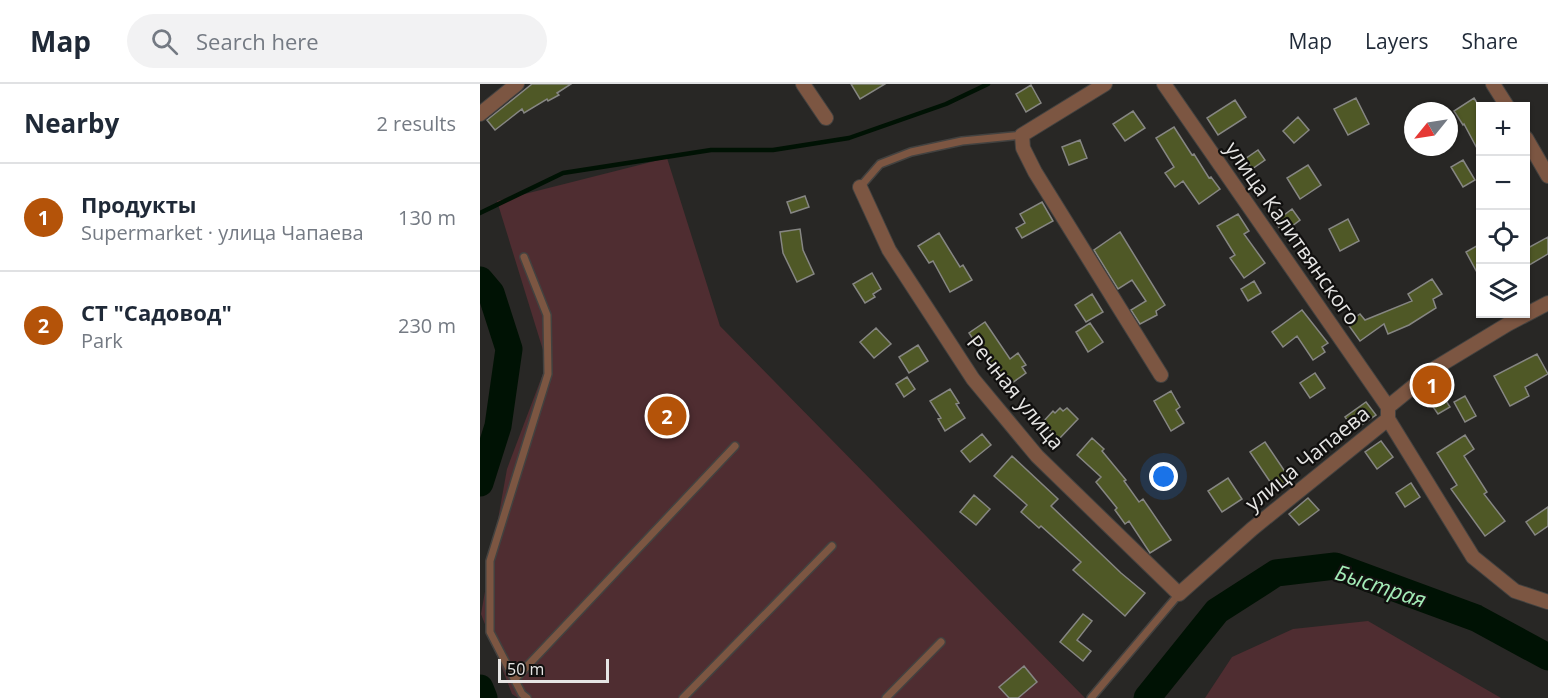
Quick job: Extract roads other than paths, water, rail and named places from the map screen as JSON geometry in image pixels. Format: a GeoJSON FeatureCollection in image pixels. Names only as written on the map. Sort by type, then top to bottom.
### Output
{"type":"FeatureCollection","features":[{"type":"Feature","properties":{"kind":"street"},"geometry":{"type":"LineString","coordinates":[[480,114],[517,84]]}},
{"type":"Feature","properties":{"kind":"street"},"geometry":{"type":"LineString","coordinates":[[803,84],[826,118]]}},
{"type":"Feature","properties":{"kind":"street"},"geometry":{"type":"LineString","coordinates":[[1105,84],[1022,135],[1023,148],[1035,172],[1161,375]]}},
{"type":"Feature","properties":{"kind":"street","name":"улица Калитвянского"},"geometry":{"type":"LineString","coordinates":[[1164,84],[1388,413],[1473,557],[1515,591],[1548,602]]}},
{"type":"Feature","properties":{"kind":"street"},"geometry":{"type":"LineString","coordinates":[[1493,84],[1504,102]]}},
{"type":"Feature","properties":{"kind":"street"},"geometry":{"type":"LineString","coordinates":[[1530,145],[1548,176]]}},
{"type":"Feature","properties":{"kind":"street","name":"Речная улица"},"geometry":{"type":"LineString","coordinates":[[860,187],[890,250],[973,378],[1037,456],[1179,594]]}},
{"type":"Feature","properties":{"kind":"street","name":"улица Чапаева"},"geometry":{"type":"LineString","coordinates":[[1179,594],[1388,413],[1437,367],[1548,303]]}},
{"type":"Feature","properties":{"kind":"lane"},"geometry":{"type":"LineString","coordinates":[[860,187],[880,164],[911,152],[962,141],[1022,135]]}},
{"type":"Feature","properties":{"kind":"lane"},"geometry":{"type":"LineString","coordinates":[[524,257],[547,315],[548,374],[490,561],[490,632],[522,694],[527,698]]}},
{"type":"Feature","properties":{"kind":"lane"},"geometry":{"type":"LineString","coordinates":[[515,679],[735,446]]}},
{"type":"Feature","properties":{"kind":"lane"},"geometry":{"type":"LineString","coordinates":[[683,698],[832,546]]}},
{"type":"Feature","properties":{"kind":"lane"},"geometry":{"type":"LineString","coordinates":[[1091,698],[1179,594]]}},
{"type":"Feature","properties":{"kind":"lane"},"geometry":{"type":"LineString","coordinates":[[886,698],[941,642]]}},
{"type":"Feature","properties":{"kind":"waterway"},"geometry":{"type":"LineString","coordinates":[[480,213],[563,173],[711,150],[773,150],[849,138],[946,104],[988,84]]}},
{"type":"Feature","properties":{"kind":"waterway","name":"Быстрая"},"geometry":{"type":"LineString","coordinates":[[480,280],[491,293],[509,349],[498,426],[480,483]]}},
{"type":"Feature","properties":{"kind":"waterway","name":"Быстрая"},"geometry":{"type":"LineString","coordinates":[[1147,698],[1217,611],[1276,573],[1335,566],[1476,618],[1548,657]]}},
{"type":"Feature","properties":{"kind":"waterway","name":"Быстрая"},"geometry":{"type":"LineString","coordinates":[[480,688],[484,698]]}},
{"type":"Feature","properties":{"kind":"place","name":"Продукты"},"geometry":{"type":"Point","coordinates":[1432,385]}},
{"type":"Feature","properties":{"kind":"place","name":"СТ \"Садовод\""},"geometry":{"type":"Point","coordinates":[667,416]}}]}
